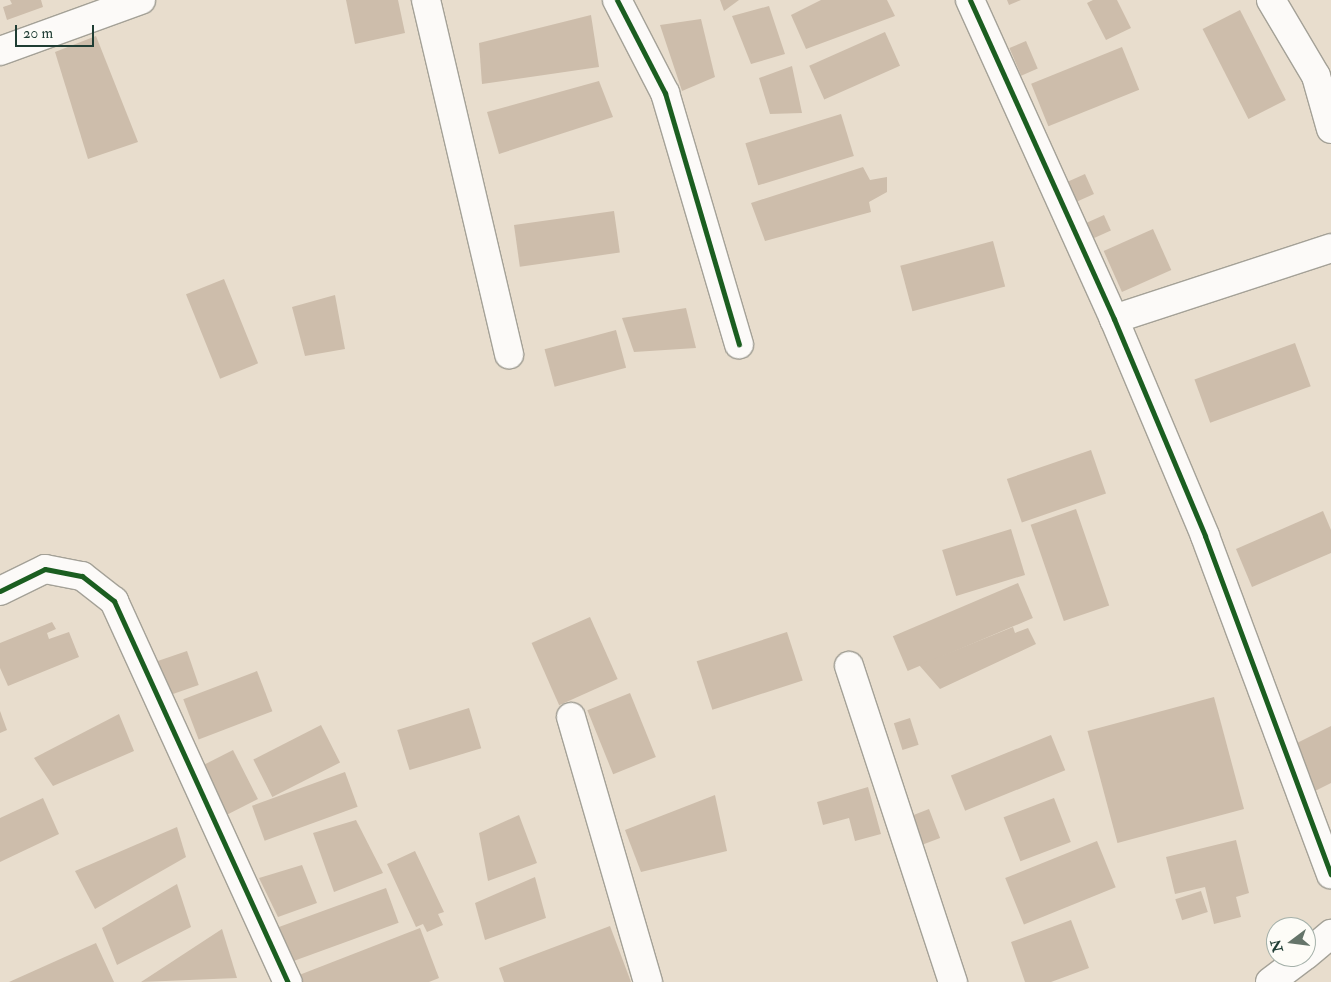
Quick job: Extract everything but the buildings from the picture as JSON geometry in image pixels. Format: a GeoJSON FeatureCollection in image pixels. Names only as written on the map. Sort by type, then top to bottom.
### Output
{"type":"FeatureCollection","features":[{"type":"Feature","properties":{"kind":"street"},"geometry":{"type":"LineString","coordinates":[[0,50],[141,0]]}},
{"type":"Feature","properties":{"kind":"street"},"geometry":{"type":"LineString","coordinates":[[426,0],[509,354]]}},
{"type":"Feature","properties":{"kind":"street"},"geometry":{"type":"LineString","coordinates":[[617,0],[665,94],[739,344]]}},
{"type":"Feature","properties":{"kind":"street"},"geometry":{"type":"LineString","coordinates":[[970,0],[1114,319],[1206,536],[1331,874]]}},
{"type":"Feature","properties":{"kind":"street"},"geometry":{"type":"LineString","coordinates":[[1270,0],[1323,75],[1331,129]]}},
{"type":"Feature","properties":{"kind":"street"},"geometry":{"type":"LineString","coordinates":[[1114,319],[1331,248]]}},
{"type":"Feature","properties":{"kind":"street"},"geometry":{"type":"LineString","coordinates":[[0,591],[45,569],[82,576],[114,601],[288,982]]}},
{"type":"Feature","properties":{"kind":"street"},"geometry":{"type":"LineString","coordinates":[[849,666],[954,982]]}},
{"type":"Feature","properties":{"kind":"street"},"geometry":{"type":"LineString","coordinates":[[570,717],[648,982]]}},
{"type":"Feature","properties":{"kind":"street"},"geometry":{"type":"LineString","coordinates":[[1316,947],[1331,934]]}},
{"type":"Feature","properties":{"kind":"street"},"geometry":{"type":"LineString","coordinates":[[1270,982],[1290,967]]}},
{"type":"Feature","properties":{"kind":"cycle path"},"geometry":{"type":"LineString","coordinates":[[617,0],[665,93],[739,344]]}},
{"type":"Feature","properties":{"kind":"cycle path"},"geometry":{"type":"LineString","coordinates":[[970,0],[1114,319],[1205,536],[1331,874]]}},
{"type":"Feature","properties":{"kind":"cycle path"},"geometry":{"type":"LineString","coordinates":[[0,591],[45,569],[82,576],[114,601],[288,982]]}}]}
